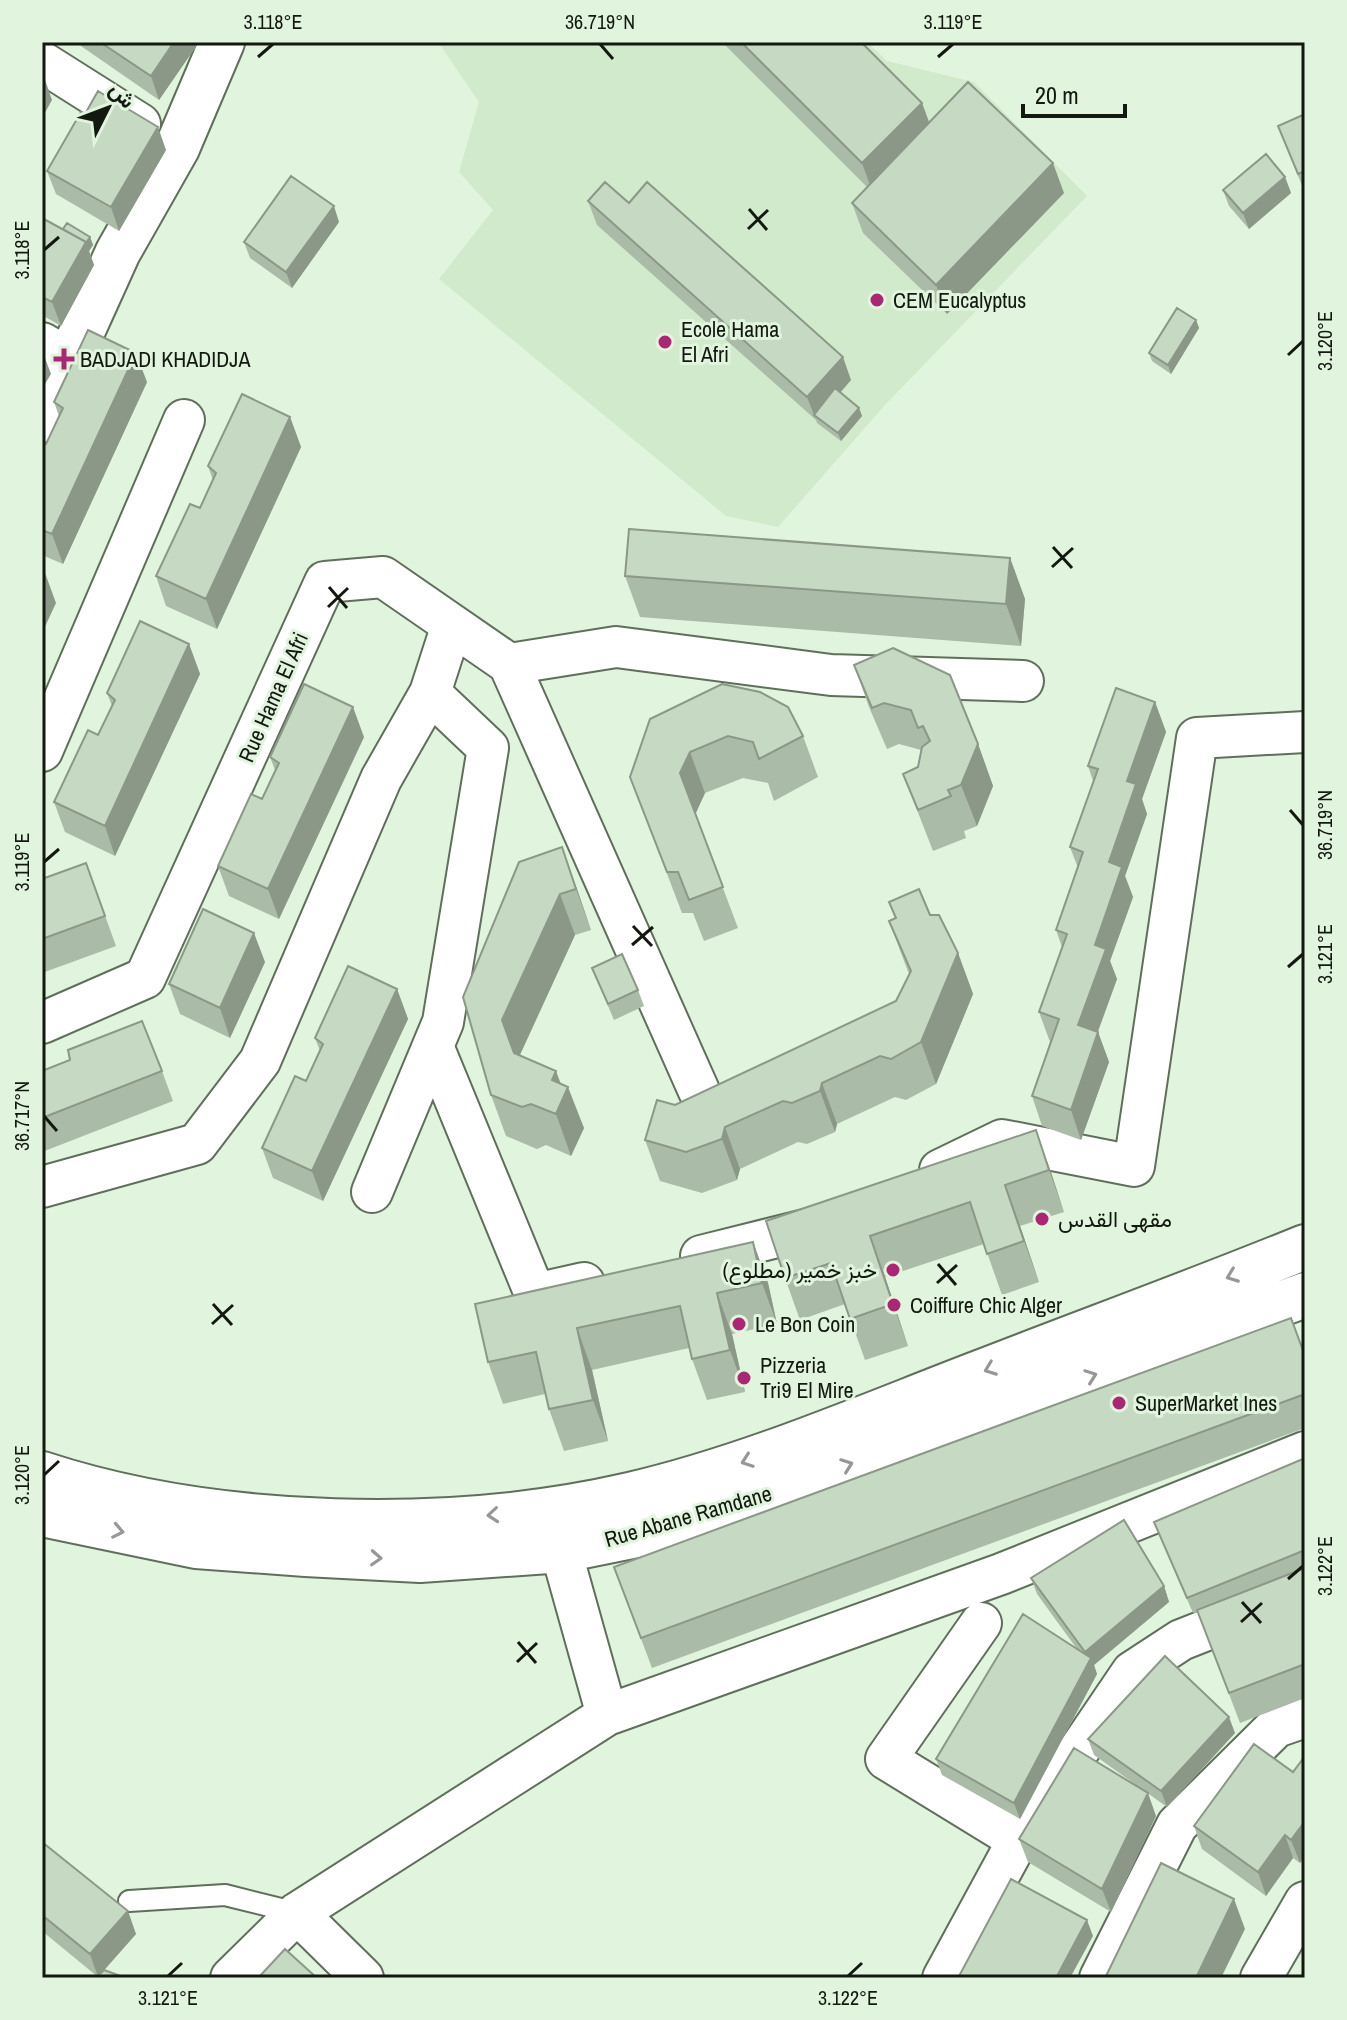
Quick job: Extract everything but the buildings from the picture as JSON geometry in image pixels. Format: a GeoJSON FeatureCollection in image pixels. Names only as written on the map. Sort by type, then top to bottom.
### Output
{"type":"FeatureCollection","features":[{"type":"Feature","properties":{"kind":"street"},"geometry":{"type":"LineString","coordinates":[[42,420],[55,351],[118,252],[177,148],[222,42]]}},
{"type":"Feature","properties":{"kind":"street"},"geometry":{"type":"LineString","coordinates":[[42,62],[177,148]]}},
{"type":"Feature","properties":{"kind":"street"},"geometry":{"type":"LineString","coordinates":[[42,751],[184,420]]}},
{"type":"Feature","properties":{"kind":"street","name":"Rue Hama El Afri"},"geometry":{"type":"LineString","coordinates":[[42,1023],[145,978],[325,582],[383,577],[509,664]]}},
{"type":"Feature","properties":{"kind":"street"},"geometry":{"type":"LineString","coordinates":[[42,1187],[197,1144],[260,1061],[381,779],[430,693],[452,625]]}},
{"type":"Feature","properties":{"kind":"street"},"geometry":{"type":"LineString","coordinates":[[699,1091],[509,664],[616,647],[831,675],[1023,681]]}},
{"type":"Feature","properties":{"kind":"street"},"geometry":{"type":"LineString","coordinates":[[372,1192],[443,1022],[488,748],[430,693]]}},
{"type":"Feature","properties":{"kind":"street"},"geometry":{"type":"LineString","coordinates":[[908,1185],[1002,1140],[1134,1166],[1197,738],[1305,732]]}},
{"type":"Feature","properties":{"kind":"street"},"geometry":{"type":"LineString","coordinates":[[433,1046],[535,1294],[612,1277]]}},
{"type":"Feature","properties":{"kind":"street"},"geometry":{"type":"LineString","coordinates":[[659,1266],[814,1230],[854,1211]]}},
{"type":"Feature","properties":{"kind":"street"},"geometry":{"type":"LineString","coordinates":[[42,1474],[160,1503],[346,1521],[442,1520],[556,1530],[630,1495],[739,1465],[1305,1247]]}},
{"type":"Feature","properties":{"kind":"street","name":"Rue Abane Ramdane"},"geometry":{"type":"LineString","coordinates":[[42,1514],[196,1546],[420,1560],[556,1530],[652,1532],[777,1491],[1305,1295]]}},
{"type":"Feature","properties":{"kind":"street"},"geometry":{"type":"LineString","coordinates":[[231,1978],[297,1913],[607,1715],[1001,1574],[1305,1452]]}},
{"type":"Feature","properties":{"kind":"street"},"geometry":{"type":"LineString","coordinates":[[556,1530],[607,1715]]}},
{"type":"Feature","properties":{"kind":"street"},"geometry":{"type":"LineString","coordinates":[[943,1978],[1018,1840],[1132,1672],[1181,1640],[1305,1591]]}},
{"type":"Feature","properties":{"kind":"street"},"geometry":{"type":"LineString","coordinates":[[981,1623],[886,1759],[1018,1840]]}},
{"type":"Feature","properties":{"kind":"street"},"geometry":{"type":"LineString","coordinates":[[1100,1978],[1177,1825],[1276,1727],[1305,1717]]}},
{"type":"Feature","properties":{"kind":"street"},"geometry":{"type":"LineString","coordinates":[[1261,1978],[1305,1902]]}},
{"type":"Feature","properties":{"kind":"street"},"geometry":{"type":"LineString","coordinates":[[297,1913],[363,1978]]}},
{"type":"Feature","properties":{"kind":"lane"},"geometry":{"type":"LineString","coordinates":[[129,1901],[225,1895],[297,1913]]}},
{"type":"Feature","properties":{"kind":"shaded area"},"geometry":{"type":"Polygon","coordinates":[[[438,42],[867,42],[887,61],[974,82],[1087,196],[885,405],[778,527],[726,516],[439,279],[493,210],[459,172],[479,102],[438,42]]]}},
{"type":"Feature","properties":{"kind":"place","name":"CEM Eucalyptus"},"geometry":{"type":"Point","coordinates":[877,300]}},
{"type":"Feature","properties":{"kind":"place","name":"Ecole Hama El Afri"},"geometry":{"type":"Point","coordinates":[665,342]}},
{"type":"Feature","properties":{"kind":"place","name":"BADJADI KHADIDJA"},"geometry":{"type":"Point","coordinates":[64,359]}},
{"type":"Feature","properties":{"kind":"place","name":"مقهى القدس"},"geometry":{"type":"Point","coordinates":[1042,1219]}},
{"type":"Feature","properties":{"kind":"place","name":"خبز خمير (مطلوع)"},"geometry":{"type":"Point","coordinates":[893,1270]}},
{"type":"Feature","properties":{"kind":"place","name":"Coiffure Chic Alger"},"geometry":{"type":"Point","coordinates":[894,1305]}},
{"type":"Feature","properties":{"kind":"place","name":"Le Bon Coin"},"geometry":{"type":"Point","coordinates":[739,1324]}},
{"type":"Feature","properties":{"kind":"place","name":"Pizzeria Tri9 El Mire"},"geometry":{"type":"Point","coordinates":[744,1378]}},
{"type":"Feature","properties":{"kind":"place","name":"SuperMarket Ines"},"geometry":{"type":"Point","coordinates":[1119,1403]}}]}
